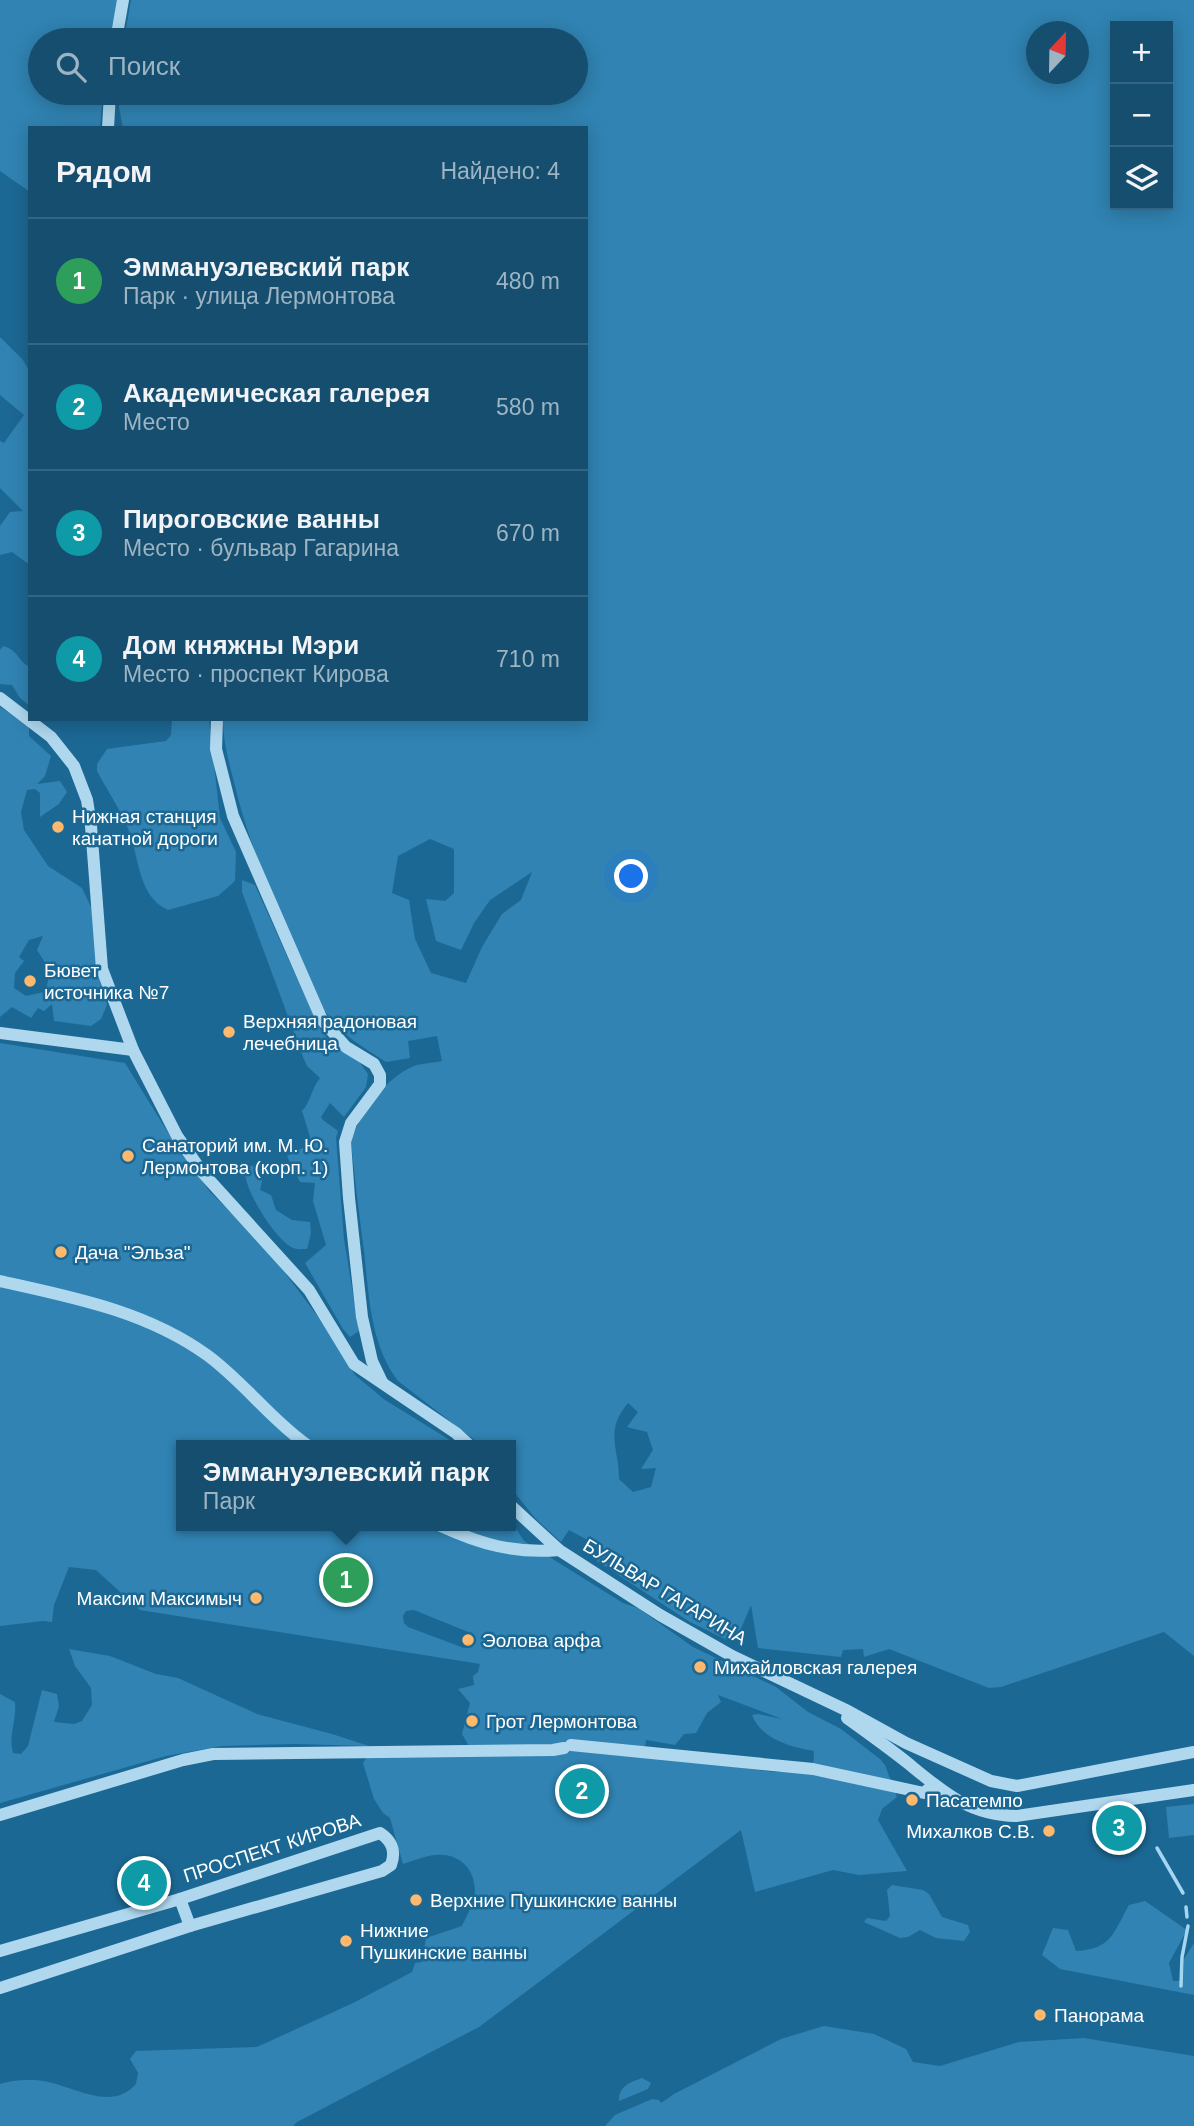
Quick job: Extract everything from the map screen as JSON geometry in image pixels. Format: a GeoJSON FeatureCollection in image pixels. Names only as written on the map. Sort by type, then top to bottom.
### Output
{"type":"FeatureCollection","features":[{"type":"Feature","properties":{"kind":"street"},"geometry":{"type":"LineString","coordinates":[[118,28],[123,0]]}},
{"type":"Feature","properties":{"kind":"street"},"geometry":{"type":"LineString","coordinates":[[108,126],[109,105]]}},
{"type":"Feature","properties":{"kind":"street"},"geometry":{"type":"LineString","coordinates":[[0,698],[28,719]]}},
{"type":"Feature","properties":{"kind":"street"},"geometry":{"type":"LineString","coordinates":[[30,721],[51,737],[74,766],[80,779],[91,826],[102,969],[133,1050],[177,1136],[202,1172],[309,1290],[355,1364],[464,1440]]}},
{"type":"Feature","properties":{"kind":"street"},"geometry":{"type":"LineString","coordinates":[[217,721],[216,750],[233,816],[322,1020],[346,1047],[374,1064],[380,1075],[380,1084],[351,1123],[345,1142],[362,1317],[372,1361],[384,1385]]}},
{"type":"Feature","properties":{"kind":"street"},"geometry":{"type":"LineString","coordinates":[[0,1032],[133,1050]]}},
{"type":"Feature","properties":{"kind":"street"},"geometry":{"type":"LineString","coordinates":[[7,1283],[104,1305],[169,1332],[206,1354],[300,1440]]}},
{"type":"Feature","properties":{"kind":"street","name":"БУЛЬВАР ГАГАРИНА"},"geometry":{"type":"LineString","coordinates":[[516,1511],[559,1550],[660,1615],[732,1656],[848,1711],[906,1743],[1005,1785],[1040,1783],[1194,1752]]}},
{"type":"Feature","properties":{"kind":"street"},"geometry":{"type":"LineString","coordinates":[[453,1531],[479,1542],[528,1553],[559,1550]]}},
{"type":"Feature","properties":{"kind":"street","name":"БУЛЬВАР ГАГАРИНА"},"geometry":{"type":"LineString","coordinates":[[812,1694],[865,1731],[948,1796],[998,1815],[1194,1790]]}},
{"type":"Feature","properties":{"kind":"street"},"geometry":{"type":"LineString","coordinates":[[0,1815],[183,1760],[213,1754],[553,1750],[567,1746],[813,1769],[924,1793],[933,1785]]}},
{"type":"Feature","properties":{"kind":"street","name":"ПРОСПЕКТ КИРОВА"},"geometry":{"type":"LineString","coordinates":[[0,1951],[180,1899],[380,1833],[391,1843],[393,1861],[382,1871],[190,1926],[0,1988]]}},
{"type":"Feature","properties":{"kind":"street","name":"ПРОСПЕКТ КИРОВА"},"geometry":{"type":"LineString","coordinates":[[180,1899],[190,1926]]}},
{"type":"Feature","properties":{"kind":"shaded area"},"geometry":{"type":"Polygon","coordinates":[[[0,0],[118,0],[112,28],[28,28],[28,105],[102,105],[100,126],[28,126],[28,191],[0,171],[0,0]]]}},
{"type":"Feature","properties":{"kind":"shaded area"},"geometry":{"type":"Polygon","coordinates":[[[131,0],[1194,0],[1194,1656],[1164,1632],[1001,1687],[989,1688],[889,1649],[864,1657],[863,1649],[843,1650],[841,1657],[758,1648],[751,1605],[738,1636],[727,1640],[690,1622],[597,1561],[604,1549],[569,1530],[561,1542],[535,1518],[516,1494],[516,1440],[475,1440],[398,1381],[382,1351],[372,1319],[351,1143],[366,1109],[383,1088],[414,1066],[442,1061],[437,1036],[408,1041],[410,1058],[386,1062],[340,1029],[318,1001],[270,891],[249,835],[228,756],[223,721],[588,721],[588,126],[123,126],[119,105],[588,105],[588,28],[126,28],[131,0]],[[430,839],[398,856],[392,893],[409,900],[415,939],[431,973],[466,983],[482,947],[502,914],[521,900],[532,872],[490,900],[474,923],[461,950],[436,941],[426,899],[445,901],[454,893],[454,849],[430,839]],[[628,1403],[616,1423],[614,1440],[619,1479],[633,1492],[651,1487],[656,1468],[641,1469],[653,1450],[647,1432],[627,1427],[638,1412],[628,1403]]]}},
{"type":"Feature","properties":{"kind":"shaded area"},"geometry":{"type":"Polygon","coordinates":[[[0,337],[28,369],[28,564],[12,552],[0,555],[0,526],[10,512],[23,511],[0,488],[0,441],[4,443],[24,415],[0,395],[0,337]]]}},
{"type":"Feature","properties":{"kind":"shaded area"},"geometry":{"type":"Polygon","coordinates":[[[3,646],[13,651],[28,666],[28,704],[12,685],[0,684],[0,650],[3,646]]]}},
{"type":"Feature","properties":{"kind":"shaded area"},"geometry":{"type":"Polygon","coordinates":[[[0,707],[29,725],[29,736],[51,756],[45,776],[37,784],[60,781],[67,792],[59,804],[40,817],[40,793],[35,789],[27,790],[21,812],[24,830],[48,866],[82,888],[92,909],[107,1005],[101,1019],[91,1026],[54,1021],[52,1004],[44,1011],[38,1008],[31,1018],[12,1007],[0,1017],[0,707]],[[43,936],[29,940],[19,957],[24,961],[15,973],[14,988],[26,996],[44,992],[48,980],[46,965],[37,950],[43,936]]]}},
{"type":"Feature","properties":{"kind":"shaded area"},"geometry":{"type":"Polygon","coordinates":[[[172,721],[209,721],[220,818],[236,852],[235,881],[218,896],[168,910],[150,895],[144,884],[131,835],[97,771],[97,764],[107,749],[166,741],[171,735],[172,721]]]}},
{"type":"Feature","properties":{"kind":"shaded area"},"geometry":{"type":"Polygon","coordinates":[[[242,880],[255,885],[320,1029],[332,1044],[358,1060],[368,1074],[366,1087],[344,1117],[330,1103],[321,1117],[338,1131],[336,1138],[344,1239],[359,1331],[350,1337],[305,1263],[326,1245],[313,1201],[315,1183],[300,1182],[287,1156],[308,1145],[310,1137],[302,1111],[320,1078],[307,1066],[303,1057],[242,892],[242,880]]]}},
{"type":"Feature","properties":{"kind":"shaded area"},"geometry":{"type":"Polygon","coordinates":[[[0,1043],[125,1063],[180,1152],[210,1192],[264,1245],[319,1318],[355,1375],[385,1400],[450,1440],[176,1440],[176,1531],[467,1532],[516,1531],[516,1529],[524,1541],[623,1603],[638,1608],[693,1647],[776,1687],[808,1712],[841,1729],[880,1759],[885,1765],[897,1797],[882,1809],[878,1820],[907,1871],[859,1875],[833,1870],[755,1892],[741,1830],[479,2027],[293,2126],[0,2126],[0,2084],[38,2080],[91,2095],[115,2096],[136,2084],[138,2073],[130,2059],[136,2051],[257,2047],[353,2003],[412,1972],[415,1963],[422,1962],[426,1938],[462,1926],[475,1895],[474,1882],[468,1868],[457,1859],[435,1855],[403,1864],[390,1818],[383,1813],[374,1799],[363,1763],[367,1757],[473,1753],[462,1734],[470,1703],[458,1689],[474,1685],[473,1676],[478,1672],[480,1664],[140,1610],[96,1570],[69,1567],[54,1605],[52,1622],[0,1626],[0,1043]],[[414,1610],[406,1611],[403,1616],[408,1627],[464,1648],[474,1643],[473,1634],[414,1610]],[[718,1695],[721,1702],[707,1713],[696,1733],[684,1734],[675,1745],[646,1740],[645,1748],[656,1757],[774,1772],[813,1772],[814,1751],[770,1736],[756,1723],[752,1715],[782,1719],[718,1695]]]}},
{"type":"Feature","properties":{"kind":"shaded area"},"geometry":{"type":"Polygon","coordinates":[[[250,1166],[259,1166],[263,1177],[260,1190],[271,1195],[276,1210],[292,1220],[310,1222],[311,1233],[307,1249],[291,1247],[269,1224],[246,1180],[245,1172],[250,1166]]]}},
{"type":"Feature","properties":{"kind":"shaded area"},"geometry":{"type":"Polygon","coordinates":[[[69,1649],[110,1656],[156,1674],[178,1678],[257,1714],[369,1746],[222,1746],[166,1756],[0,1803],[0,1694],[15,1702],[11,1741],[13,1753],[21,1754],[28,1746],[42,1690],[57,1694],[59,1706],[54,1722],[74,1724],[82,1721],[92,1705],[91,1688],[75,1666],[69,1649]]]}},
{"type":"Feature","properties":{"kind":"shaded area"},"geometry":{"type":"Polygon","coordinates":[[[1194,1804],[1194,1835],[1169,1838],[1166,1807],[1194,1804]]]}},
{"type":"Feature","properties":{"kind":"shaded area"},"geometry":{"type":"Polygon","coordinates":[[[892,1885],[923,1890],[929,1894],[942,1917],[968,1925],[970,1932],[964,1941],[936,1938],[920,1930],[900,1938],[864,1922],[867,1918],[886,1921],[890,1916],[887,1890],[892,1885]]]}},
{"type":"Feature","properties":{"kind":"shaded area"},"geometry":{"type":"Polygon","coordinates":[[[1145,1901],[1187,1930],[1169,1963],[1173,1981],[1183,1981],[1184,1959],[1194,1943],[1194,1995],[1060,1969],[1042,1955],[1053,1928],[1068,1930],[1076,1951],[1088,1950],[1110,1938],[1129,1905],[1145,1901]]]}},
{"type":"Feature","properties":{"kind":"shaded area"},"geometry":{"type":"Polygon","coordinates":[[[824,2026],[874,2034],[906,2049],[913,2062],[940,2066],[1019,2042],[1084,2038],[1194,2056],[1194,2126],[605,2126],[615,2115],[652,2099],[661,2103],[781,2039],[824,2026]]]}},
{"type":"Feature","properties":{"kind":"shaded area"},"geometry":{"type":"Polygon","coordinates":[[[642,2078],[651,2083],[648,2089],[619,2101],[623,2088],[642,2078]]]}},
{"type":"Feature","properties":{"kind":"waterway"},"geometry":{"type":"LineString","coordinates":[[1157,1848],[1183,1893]]}},
{"type":"Feature","properties":{"kind":"waterway"},"geometry":{"type":"LineString","coordinates":[[1186,1907],[1187,1917]]}},
{"type":"Feature","properties":{"kind":"waterway"},"geometry":{"type":"LineString","coordinates":[[1181,1986],[1182,1957],[1188,1926]]}},
{"type":"Feature","properties":{"kind":"place","name":"Нижная станция канатной дороги"},"geometry":{"type":"Point","coordinates":[58,827]}},
{"type":"Feature","properties":{"kind":"place","name":"Бювет источника №7"},"geometry":{"type":"Point","coordinates":[30,981]}},
{"type":"Feature","properties":{"kind":"place","name":"Верхняя радоновая лечебница"},"geometry":{"type":"Point","coordinates":[229,1032]}},
{"type":"Feature","properties":{"kind":"place","name":"Санаторий им. М. Ю. Лермонтова (корп. 1)"},"geometry":{"type":"Point","coordinates":[128,1156]}},
{"type":"Feature","properties":{"kind":"place","name":"Дача \"Эльза\""},"geometry":{"type":"Point","coordinates":[61,1252]}},
{"type":"Feature","properties":{"kind":"place","name":"Эммануэлевский парк"},"geometry":{"type":"Point","coordinates":[346,1580]}},
{"type":"Feature","properties":{"kind":"place","name":"Максим Максимыч"},"geometry":{"type":"Point","coordinates":[256,1598]}},
{"type":"Feature","properties":{"kind":"place","name":"Эолова арфа"},"geometry":{"type":"Point","coordinates":[468,1640]}},
{"type":"Feature","properties":{"kind":"place","name":"Михайловская галерея"},"geometry":{"type":"Point","coordinates":[700,1667]}},
{"type":"Feature","properties":{"kind":"place","name":"Грот Лермонтова"},"geometry":{"type":"Point","coordinates":[472,1721]}},
{"type":"Feature","properties":{"kind":"place","name":"Академическая галерея"},"geometry":{"type":"Point","coordinates":[582,1791]}},
{"type":"Feature","properties":{"kind":"place","name":"Пасатемпо"},"geometry":{"type":"Point","coordinates":[912,1800]}},
{"type":"Feature","properties":{"kind":"place","name":"Пироговские ванны"},"geometry":{"type":"Point","coordinates":[1119,1828]}},
{"type":"Feature","properties":{"kind":"place","name":"Михалков С.В."},"geometry":{"type":"Point","coordinates":[1049,1831]}},
{"type":"Feature","properties":{"kind":"place","name":"Дом княжны Мэри"},"geometry":{"type":"Point","coordinates":[144,1883]}},
{"type":"Feature","properties":{"kind":"place","name":"Верхние Пушкинские ванны"},"geometry":{"type":"Point","coordinates":[416,1900]}},
{"type":"Feature","properties":{"kind":"place","name":"Нижние Пушкинские ванны"},"geometry":{"type":"Point","coordinates":[346,1941]}},
{"type":"Feature","properties":{"kind":"place","name":"Панорама"},"geometry":{"type":"Point","coordinates":[1040,2015]}}]}
